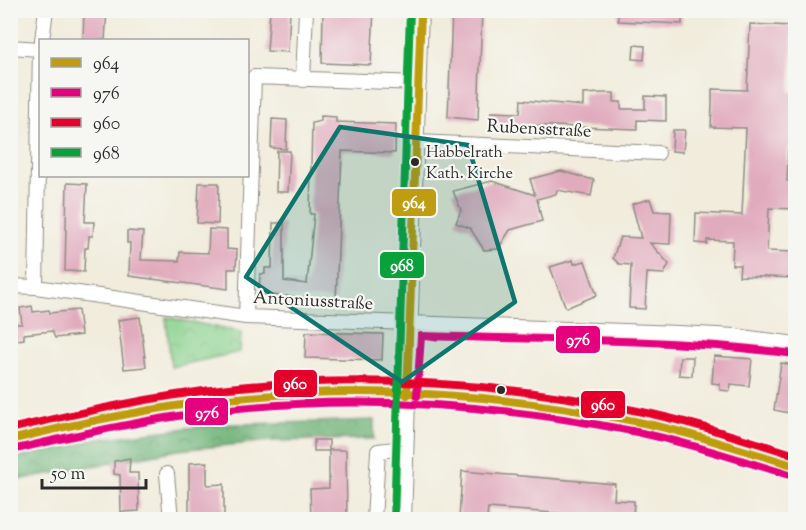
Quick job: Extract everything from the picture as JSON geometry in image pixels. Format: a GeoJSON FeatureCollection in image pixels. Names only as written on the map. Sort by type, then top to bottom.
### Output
{"type":"FeatureCollection","features":[{"type":"Feature","properties":{"kind":"main road"},"geometry":{"type":"LineString","coordinates":[[10,440],[104,420],[225,401],[299,394],[407,394],[516,402],[636,421],[795,466]]}},
{"type":"Feature","properties":{"kind":"street"},"geometry":{"type":"LineString","coordinates":[[42,39],[46,10]]}},
{"type":"Feature","properties":{"kind":"street"},"geometry":{"type":"LineString","coordinates":[[303,80],[306,10]]}},
{"type":"Feature","properties":{"kind":"street"},"geometry":{"type":"LineString","coordinates":[[404,519],[404,448],[411,325],[421,10]]}},
{"type":"Feature","properties":{"kind":"street"},"geometry":{"type":"LineString","coordinates":[[10,47],[39,48]]}},
{"type":"Feature","properties":{"kind":"street"},"geometry":{"type":"LineString","coordinates":[[246,317],[254,77],[419,83]]}},
{"type":"Feature","properties":{"kind":"street"},"geometry":{"type":"LineString","coordinates":[[36,287],[39,108]]}},
{"type":"Feature","properties":{"kind":"street","name":"Rubensstraße"},"geometry":{"type":"LineString","coordinates":[[417,142],[658,153]]}},
{"type":"Feature","properties":{"kind":"street","name":"Antoniusstraße"},"geometry":{"type":"LineString","coordinates":[[10,286],[36,287],[246,317],[411,325],[679,333],[735,336],[795,344]]}},
{"type":"Feature","properties":{"kind":"street"},"geometry":{"type":"LineString","coordinates":[[374,519],[378,451],[404,448]]}},
{"type":"Feature","properties":{"kind":"street"},"geometry":{"type":"LineString","coordinates":[[167,474],[171,519]]}},
{"type":"Feature","properties":{"kind":"highlighted area"},"geometry":{"type":"Polygon","coordinates":[[[340,127],[468,145],[515,302],[402,382],[246,277],[340,127]]]}},
{"type":"Feature","properties":{"kind":"green space"},"geometry":{"type":"Polygon","coordinates":[[[166,317],[241,332],[240,352],[171,367],[166,317]]]}},
{"type":"Feature","properties":{"kind":"green space"},"geometry":{"type":"Polygon","coordinates":[[[374,420],[374,439],[272,441],[178,450],[11,481],[10,460],[98,439],[212,425],[374,420]]]}},
{"type":"Feature","properties":{"kind":"building"},"geometry":{"type":"Polygon","coordinates":[[[84,10],[107,10],[105,39],[83,39],[84,10]]]}},
{"type":"Feature","properties":{"kind":"building"},"geometry":{"type":"Polygon","coordinates":[[[270,10],[290,10],[288,52],[267,51],[270,10]]]}},
{"type":"Feature","properties":{"kind":"building"},"geometry":{"type":"Polygon","coordinates":[[[323,10],[374,10],[371,65],[322,63],[323,10]]]}},
{"type":"Feature","properties":{"kind":"building"},"geometry":{"type":"Polygon","coordinates":[[[452,10],[482,10],[478,120],[448,117],[452,10]]]}},
{"type":"Feature","properties":{"kind":"building"},"geometry":{"type":"Polygon","coordinates":[[[618,10],[682,10],[682,24],[618,21],[618,10]]]}},
{"type":"Feature","properties":{"kind":"building"},"geometry":{"type":"Polygon","coordinates":[[[750,24],[793,26],[790,92],[795,92],[795,142],[788,149],[787,181],[795,183],[795,209],[769,208],[767,251],[795,252],[795,278],[739,276],[740,265],[732,265],[733,241],[707,240],[707,244],[695,243],[696,213],[742,215],[746,128],[711,127],[712,89],[747,90],[750,24]]]}},
{"type":"Feature","properties":{"kind":"building"},"geometry":{"type":"Polygon","coordinates":[[[634,45],[645,46],[644,60],[633,59],[634,45]]]}},
{"type":"Feature","properties":{"kind":"building"},"geometry":{"type":"Polygon","coordinates":[[[614,93],[614,102],[621,102],[621,109],[645,109],[645,96],[666,97],[666,121],[637,120],[637,129],[490,124],[491,112],[520,113],[521,100],[583,106],[583,94],[614,93]]]}},
{"type":"Feature","properties":{"kind":"building"},"geometry":{"type":"Polygon","coordinates":[[[321,116],[336,117],[336,122],[396,124],[395,153],[342,151],[336,300],[259,294],[260,274],[265,274],[265,268],[272,268],[273,223],[284,223],[284,281],[307,284],[314,214],[310,214],[312,123],[321,121],[321,116]]]}},
{"type":"Feature","properties":{"kind":"building"},"geometry":{"type":"Polygon","coordinates":[[[272,119],[287,120],[286,149],[271,148],[272,119]]]}},
{"type":"Feature","properties":{"kind":"building"},"geometry":{"type":"Polygon","coordinates":[[[673,130],[685,130],[683,152],[672,151],[673,130]]]}},
{"type":"Feature","properties":{"kind":"building"},"geometry":{"type":"Polygon","coordinates":[[[277,151],[290,151],[288,192],[276,192],[277,151]]]}},
{"type":"Feature","properties":{"kind":"building"},"geometry":{"type":"Polygon","coordinates":[[[561,171],[594,180],[591,196],[557,190],[556,194],[537,199],[542,221],[510,230],[498,249],[484,250],[470,228],[456,223],[461,210],[453,191],[492,181],[535,195],[530,179],[561,171]]]}},
{"type":"Feature","properties":{"kind":"building"},"geometry":{"type":"Polygon","coordinates":[[[67,183],[87,184],[85,222],[94,222],[93,236],[89,236],[88,248],[85,248],[84,272],[65,271],[67,183]]]}},
{"type":"Feature","properties":{"kind":"building"},"geometry":{"type":"Polygon","coordinates":[[[199,183],[219,183],[218,224],[197,223],[199,183]]]}},
{"type":"Feature","properties":{"kind":"building"},"geometry":{"type":"Polygon","coordinates":[[[650,199],[654,211],[671,212],[670,244],[650,243],[669,264],[664,274],[647,273],[645,309],[629,308],[631,265],[619,264],[613,258],[620,237],[641,238],[632,204],[650,199]]]}},
{"type":"Feature","properties":{"kind":"building"},"geometry":{"type":"Polygon","coordinates":[[[209,229],[227,230],[227,249],[237,250],[236,269],[228,269],[228,289],[129,276],[130,243],[127,243],[127,231],[143,232],[141,260],[179,261],[180,252],[208,253],[209,229]]]}},
{"type":"Feature","properties":{"kind":"building"},"geometry":{"type":"Polygon","coordinates":[[[573,260],[574,264],[585,261],[597,295],[566,308],[550,267],[573,260]]]}},
{"type":"Feature","properties":{"kind":"building"},"geometry":{"type":"Polygon","coordinates":[[[32,306],[33,312],[78,310],[81,335],[55,338],[52,331],[24,334],[24,339],[10,341],[10,324],[22,324],[20,308],[32,306]]]}},
{"type":"Feature","properties":{"kind":"building"},"geometry":{"type":"Polygon","coordinates":[[[140,317],[146,367],[124,369],[118,320],[140,317]]]}},
{"type":"Feature","properties":{"kind":"building"},"geometry":{"type":"Polygon","coordinates":[[[306,332],[383,334],[382,360],[305,358],[306,332]]]}},
{"type":"Feature","properties":{"kind":"building"},"geometry":{"type":"Polygon","coordinates":[[[714,356],[752,359],[749,386],[731,384],[730,391],[720,390],[720,384],[712,383],[714,356]]]}},
{"type":"Feature","properties":{"kind":"building"},"geometry":{"type":"Polygon","coordinates":[[[680,357],[693,357],[692,376],[679,375],[680,357]]]}},
{"type":"Feature","properties":{"kind":"building"},"geometry":{"type":"Polygon","coordinates":[[[781,363],[795,365],[795,414],[774,410],[781,363]]]}},
{"type":"Feature","properties":{"kind":"building"},"geometry":{"type":"Polygon","coordinates":[[[314,440],[329,440],[329,450],[346,450],[347,519],[311,519],[310,489],[329,488],[329,451],[314,451],[314,440]]]}},
{"type":"Feature","properties":{"kind":"building"},"geometry":{"type":"Polygon","coordinates":[[[130,458],[129,473],[138,473],[139,511],[121,512],[120,475],[114,474],[114,461],[130,458]]]}},
{"type":"Feature","properties":{"kind":"building"},"geometry":{"type":"Polygon","coordinates":[[[207,462],[207,485],[224,484],[224,519],[189,519],[189,463],[207,462]]]}},
{"type":"Feature","properties":{"kind":"building"},"geometry":{"type":"Polygon","coordinates":[[[462,471],[615,484],[614,500],[634,501],[633,519],[488,508],[487,519],[459,519],[462,471]]]}},
{"type":"Feature","properties":{"kind":"transit line","name":"968"},"geometry":{"type":"LineString","coordinates":[[394,520],[410,10]]}},
{"type":"Feature","properties":{"kind":"transit line","name":"964"},"geometry":{"type":"LineString","coordinates":[[407,395],[421,10]]}},
{"type":"Feature","properties":{"kind":"transit line","name":"976"},"geometry":{"type":"LineString","coordinates":[[417,396],[421,336],[655,342],[795,354]]}},
{"type":"Feature","properties":{"kind":"transit line","name":"960"},"geometry":{"type":"LineString","coordinates":[[10,429],[119,405],[201,391],[279,384],[382,382],[486,388],[588,401],[678,420],[796,455]]}},
{"type":"Feature","properties":{"kind":"transit line","name":"964"},"geometry":{"type":"LineString","coordinates":[[10,440],[119,416],[201,402],[330,392],[381,392],[483,398],[584,412],[675,430],[796,466]]}},
{"type":"Feature","properties":{"kind":"transit line","name":"976"},"geometry":{"type":"LineString","coordinates":[[12,450],[121,426],[203,412],[280,405],[381,403],[482,409],[583,422],[672,440],[793,476]]}},
{"type":"Feature","properties":{"kind":"place","name":"Habbelrath Kath. Kirche"},"geometry":{"type":"Point","coordinates":[415,162]}}]}
